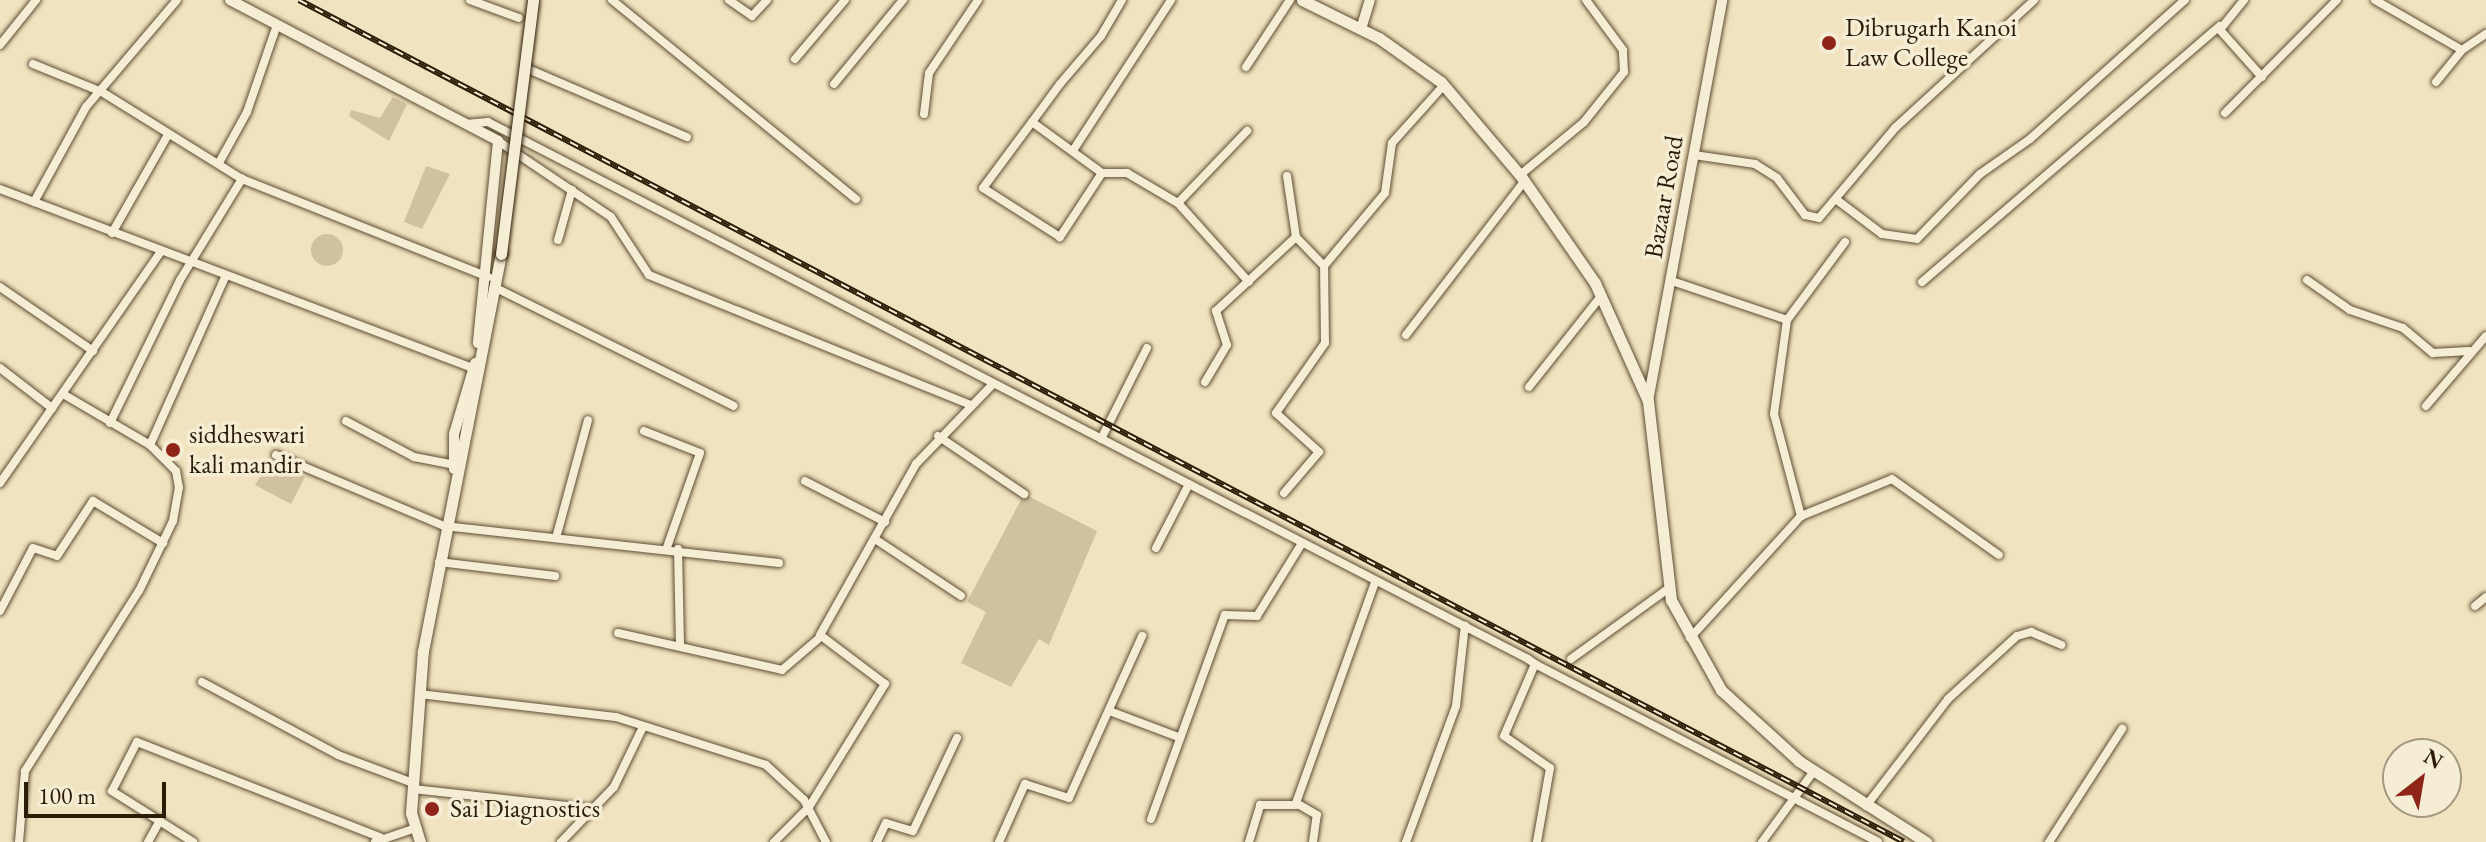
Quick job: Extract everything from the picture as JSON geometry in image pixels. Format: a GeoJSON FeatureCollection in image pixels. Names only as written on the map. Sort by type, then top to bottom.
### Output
{"type":"FeatureCollection","features":[{"type":"Feature","properties":{"kind":"main road"},"geometry":{"type":"LineString","coordinates":[[420,842],[413,786],[419,694],[452,466],[498,289],[533,0]]}},
{"type":"Feature","properties":{"kind":"main road"},"geometry":{"type":"LineString","coordinates":[[1302,0],[1361,29],[1444,85],[1522,178],[1601,296],[1648,401],[1669,588],[1690,638],[1721,690],[1814,771],[1926,842]]}},
{"type":"Feature","properties":{"kind":"street"},"geometry":{"type":"LineString","coordinates":[[0,45],[36,0]]}},
{"type":"Feature","properties":{"kind":"street"},"geometry":{"type":"LineString","coordinates":[[34,202],[86,107],[102,92],[177,0]]}},
{"type":"Feature","properties":{"kind":"street"},"geometry":{"type":"LineString","coordinates":[[230,0],[498,141],[618,224],[649,275],[814,343],[869,358],[970,405]]}},
{"type":"Feature","properties":{"kind":"street"},"geometry":{"type":"LineString","coordinates":[[470,0],[519,18]]}},
{"type":"Feature","properties":{"kind":"street"},"geometry":{"type":"LineString","coordinates":[[612,0],[856,199]]}},
{"type":"Feature","properties":{"kind":"street"},"geometry":{"type":"LineString","coordinates":[[729,0],[752,16],[767,0]]}},
{"type":"Feature","properties":{"kind":"street"},"geometry":{"type":"LineString","coordinates":[[795,59],[845,0]]}},
{"type":"Feature","properties":{"kind":"street"},"geometry":{"type":"LineString","coordinates":[[834,84],[898,0]]}},
{"type":"Feature","properties":{"kind":"street"},"geometry":{"type":"LineString","coordinates":[[924,114],[929,73],[978,0]]}},
{"type":"Feature","properties":{"kind":"street"},"geometry":{"type":"LineString","coordinates":[[1102,173],[1060,237],[984,191],[1122,0]]}},
{"type":"Feature","properties":{"kind":"street"},"geometry":{"type":"LineString","coordinates":[[1074,149],[1171,0]]}},
{"type":"Feature","properties":{"kind":"street"},"geometry":{"type":"LineString","coordinates":[[1246,67],[1290,0]]}},
{"type":"Feature","properties":{"kind":"street"},"geometry":{"type":"LineString","coordinates":[[1361,29],[1370,0]]}},
{"type":"Feature","properties":{"kind":"street"},"geometry":{"type":"LineString","coordinates":[[1406,335],[1522,178],[1584,122],[1624,72],[1623,50],[1586,0]]}},
{"type":"Feature","properties":{"kind":"street","name":"Bazaar Road"},"geometry":{"type":"LineString","coordinates":[[1648,401],[1722,0]]}},
{"type":"Feature","properties":{"kind":"street"},"geometry":{"type":"LineString","coordinates":[[1694,155],[1755,164],[1777,178],[1810,219],[1837,200],[1895,128],[2034,0]]}},
{"type":"Feature","properties":{"kind":"street"},"geometry":{"type":"LineString","coordinates":[[1837,200],[1882,234],[1917,239],[1980,174],[2030,139],[2185,0]]}},
{"type":"Feature","properties":{"kind":"street"},"geometry":{"type":"LineString","coordinates":[[1922,282],[2220,26],[2244,0]]}},
{"type":"Feature","properties":{"kind":"street"},"geometry":{"type":"LineString","coordinates":[[2225,113],[2337,0]]}},
{"type":"Feature","properties":{"kind":"street"},"geometry":{"type":"LineString","coordinates":[[2376,0],[2462,50]]}},
{"type":"Feature","properties":{"kind":"street"},"geometry":{"type":"LineString","coordinates":[[220,161],[247,112],[277,25]]}},
{"type":"Feature","properties":{"kind":"street"},"geometry":{"type":"LineString","coordinates":[[2220,26],[2262,77]]}},
{"type":"Feature","properties":{"kind":"street"},"geometry":{"type":"LineString","coordinates":[[2436,82],[2462,50],[2486,34]]}},
{"type":"Feature","properties":{"kind":"street"},"geometry":{"type":"LineString","coordinates":[[33,64],[102,92],[168,135],[220,161],[242,179],[395,246],[489,277]]}},
{"type":"Feature","properties":{"kind":"street"},"geometry":{"type":"LineString","coordinates":[[528,69],[687,137]]}},
{"type":"Feature","properties":{"kind":"street"},"geometry":{"type":"LineString","coordinates":[[1284,493],[1319,452],[1276,413],[1325,343],[1324,266],[1385,193],[1392,143],[1444,85]]}},
{"type":"Feature","properties":{"kind":"street"},"geometry":{"type":"LineString","coordinates":[[465,124],[488,122],[1375,582],[1465,625],[1878,842]]}},
{"type":"Feature","properties":{"kind":"street"},"geometry":{"type":"LineString","coordinates":[[1032,122],[1074,149],[1102,173],[1127,173],[1178,203],[1249,282]]}},
{"type":"Feature","properties":{"kind":"street"},"geometry":{"type":"LineString","coordinates":[[1178,203],[1247,131]]}},
{"type":"Feature","properties":{"kind":"street"},"geometry":{"type":"LineString","coordinates":[[112,233],[168,135]]}},
{"type":"Feature","properties":{"kind":"street"},"geometry":{"type":"LineString","coordinates":[[0,189],[477,369],[489,277],[498,141]]}},
{"type":"Feature","properties":{"kind":"street"},"geometry":{"type":"LineString","coordinates":[[1287,176],[1296,237],[1324,266]]}},
{"type":"Feature","properties":{"kind":"street"},"geometry":{"type":"LineString","coordinates":[[110,423],[191,261],[242,179]]}},
{"type":"Feature","properties":{"kind":"street"},"geometry":{"type":"LineString","coordinates":[[558,240],[572,190]]}},
{"type":"Feature","properties":{"kind":"street"},"geometry":{"type":"LineString","coordinates":[[1205,382],[1228,340],[1213,315],[1296,237]]}},
{"type":"Feature","properties":{"kind":"street"},"geometry":{"type":"LineString","coordinates":[[1801,516],[1774,414],[1787,320],[1845,242]]}},
{"type":"Feature","properties":{"kind":"street"},"geometry":{"type":"LineString","coordinates":[[0,483],[161,251]]}},
{"type":"Feature","properties":{"kind":"street"},"geometry":{"type":"LineString","coordinates":[[150,445],[186,373],[226,275]]}},
{"type":"Feature","properties":{"kind":"street"},"geometry":{"type":"LineString","coordinates":[[2307,280],[2350,310],[2403,328],[2433,353],[2469,351]]}},
{"type":"Feature","properties":{"kind":"street"},"geometry":{"type":"LineString","coordinates":[[1672,281],[1787,320]]}},
{"type":"Feature","properties":{"kind":"street"},"geometry":{"type":"LineString","coordinates":[[0,287],[93,351]]}},
{"type":"Feature","properties":{"kind":"street"},"geometry":{"type":"LineString","coordinates":[[498,289],[734,406]]}},
{"type":"Feature","properties":{"kind":"street"},"geometry":{"type":"LineString","coordinates":[[1529,387],[1601,296]]}},
{"type":"Feature","properties":{"kind":"street"},"geometry":{"type":"LineString","coordinates":[[2426,406],[2469,351],[2486,336]]}},
{"type":"Feature","properties":{"kind":"street"},"geometry":{"type":"LineString","coordinates":[[1101,439],[1147,348]]}},
{"type":"Feature","properties":{"kind":"street"},"geometry":{"type":"LineString","coordinates":[[0,368],[52,408]]}},
{"type":"Feature","properties":{"kind":"street"},"geometry":{"type":"LineString","coordinates":[[618,633],[789,670],[818,639],[938,436],[993,384]]}},
{"type":"Feature","properties":{"kind":"street"},"geometry":{"type":"LineString","coordinates":[[21,841],[29,763],[163,543],[179,488],[176,471],[150,445],[63,394]]}},
{"type":"Feature","properties":{"kind":"street"},"geometry":{"type":"LineString","coordinates":[[556,538],[588,420]]}},
{"type":"Feature","properties":{"kind":"street"},"geometry":{"type":"LineString","coordinates":[[346,421],[414,457],[452,466]]}},
{"type":"Feature","properties":{"kind":"street"},"geometry":{"type":"LineString","coordinates":[[644,431],[700,453],[667,547]]}},
{"type":"Feature","properties":{"kind":"street"},"geometry":{"type":"LineString","coordinates":[[938,436],[1024,494]]}},
{"type":"Feature","properties":{"kind":"street"},"geometry":{"type":"LineString","coordinates":[[276,455],[444,526],[667,547],[779,563]]}},
{"type":"Feature","properties":{"kind":"street"},"geometry":{"type":"LineString","coordinates":[[1690,638],[1801,516],[1892,479],[1999,555]]}},
{"type":"Feature","properties":{"kind":"street"},"geometry":{"type":"LineString","coordinates":[[805,481],[885,522]]}},
{"type":"Feature","properties":{"kind":"street"},"geometry":{"type":"LineString","coordinates":[[1156,548],[1189,484]]}},
{"type":"Feature","properties":{"kind":"street"},"geometry":{"type":"LineString","coordinates":[[0,611],[33,548],[57,556],[93,501],[163,543]]}},
{"type":"Feature","properties":{"kind":"street"},"geometry":{"type":"LineString","coordinates":[[875,539],[961,596]]}},
{"type":"Feature","properties":{"kind":"street"},"geometry":{"type":"LineString","coordinates":[[1151,819],[1176,736],[1225,615],[1257,616],[1302,543]]}},
{"type":"Feature","properties":{"kind":"street"},"geometry":{"type":"LineString","coordinates":[[678,549],[680,646]]}},
{"type":"Feature","properties":{"kind":"street"},"geometry":{"type":"LineString","coordinates":[[439,562],[555,576]]}},
{"type":"Feature","properties":{"kind":"street"},"geometry":{"type":"LineString","coordinates":[[1296,805],[1375,582]]}},
{"type":"Feature","properties":{"kind":"street"},"geometry":{"type":"LineString","coordinates":[[1571,659],[1669,588]]}},
{"type":"Feature","properties":{"kind":"street"},"geometry":{"type":"LineString","coordinates":[[2475,606],[2486,597]]}},
{"type":"Feature","properties":{"kind":"street"},"geometry":{"type":"LineString","coordinates":[[1406,842],[1456,706],[1465,625]]}},
{"type":"Feature","properties":{"kind":"street"},"geometry":{"type":"LineString","coordinates":[[1866,806],[1948,699],[2017,636],[2031,632],[2061,645]]}},
{"type":"Feature","properties":{"kind":"street"},"geometry":{"type":"LineString","coordinates":[[999,842],[1025,784],[1069,798],[1112,712],[1142,636]]}},
{"type":"Feature","properties":{"kind":"street"},"geometry":{"type":"LineString","coordinates":[[774,842],[809,807],[885,681],[818,639]]}},
{"type":"Feature","properties":{"kind":"street"},"geometry":{"type":"LineString","coordinates":[[1535,664],[1504,736],[1550,768],[1537,842]]}},
{"type":"Feature","properties":{"kind":"street"},"geometry":{"type":"LineString","coordinates":[[202,682],[338,755],[413,786],[594,809]]}},
{"type":"Feature","properties":{"kind":"street"},"geometry":{"type":"LineString","coordinates":[[419,694],[593,713],[766,765],[809,807],[826,842]]}},
{"type":"Feature","properties":{"kind":"street"},"geometry":{"type":"LineString","coordinates":[[1112,712],[1176,736]]}},
{"type":"Feature","properties":{"kind":"street"},"geometry":{"type":"LineString","coordinates":[[561,842],[620,778],[643,727]]}},
{"type":"Feature","properties":{"kind":"street"},"geometry":{"type":"LineString","coordinates":[[2049,842],[2122,729]]}},
{"type":"Feature","properties":{"kind":"street"},"geometry":{"type":"LineString","coordinates":[[877,842],[886,823],[913,831],[957,738]]}},
{"type":"Feature","properties":{"kind":"street"},"geometry":{"type":"LineString","coordinates":[[193,842],[158,824],[112,791],[137,742],[378,840],[416,828]]}},
{"type":"Feature","properties":{"kind":"street"},"geometry":{"type":"LineString","coordinates":[[1762,842],[1814,771]]}},
{"type":"Feature","properties":{"kind":"street"},"geometry":{"type":"LineString","coordinates":[[1249,842],[1260,805],[1296,805],[1317,815],[1313,842]]}},
{"type":"Feature","properties":{"kind":"street"},"geometry":{"type":"LineString","coordinates":[[148,842],[158,824]]}},
{"type":"Feature","properties":{"kind":"shaded area"},"geometry":{"type":"Polygon","coordinates":[[[393,97],[407,104],[389,141],[349,116],[351,110],[380,118],[393,97]]]}},
{"type":"Feature","properties":{"kind":"shaded area"},"geometry":{"type":"Polygon","coordinates":[[[426,166],[450,174],[422,229],[404,222],[426,166]]]}},
{"type":"Feature","properties":{"kind":"shaded area"},"geometry":{"type":"Polygon","coordinates":[[[327,234],[338,239],[343,250],[338,261],[327,266],[316,261],[311,250],[316,239],[327,234]]]}},
{"type":"Feature","properties":{"kind":"shaded area"},"geometry":{"type":"Polygon","coordinates":[[[269,462],[305,477],[291,504],[255,485],[269,462]]]}},
{"type":"Feature","properties":{"kind":"shaded area"},"geometry":{"type":"Polygon","coordinates":[[[1024,494],[1097,531],[1049,645],[1039,639],[1011,687],[961,663],[986,612],[967,602],[1024,494]]]}},
{"type":"Feature","properties":{"kind":"railway"},"geometry":{"type":"LineString","coordinates":[[299,0],[1904,842]]}},
{"type":"Feature","properties":{"kind":"place","name":"Dibrugarh Kanoi Law College"},"geometry":{"type":"Point","coordinates":[1829,43]}},
{"type":"Feature","properties":{"kind":"place","name":"siddheswari kali mandir"},"geometry":{"type":"Point","coordinates":[173,450]}},
{"type":"Feature","properties":{"kind":"place","name":"Sai Diagnostics"},"geometry":{"type":"Point","coordinates":[432,809]}}]}
